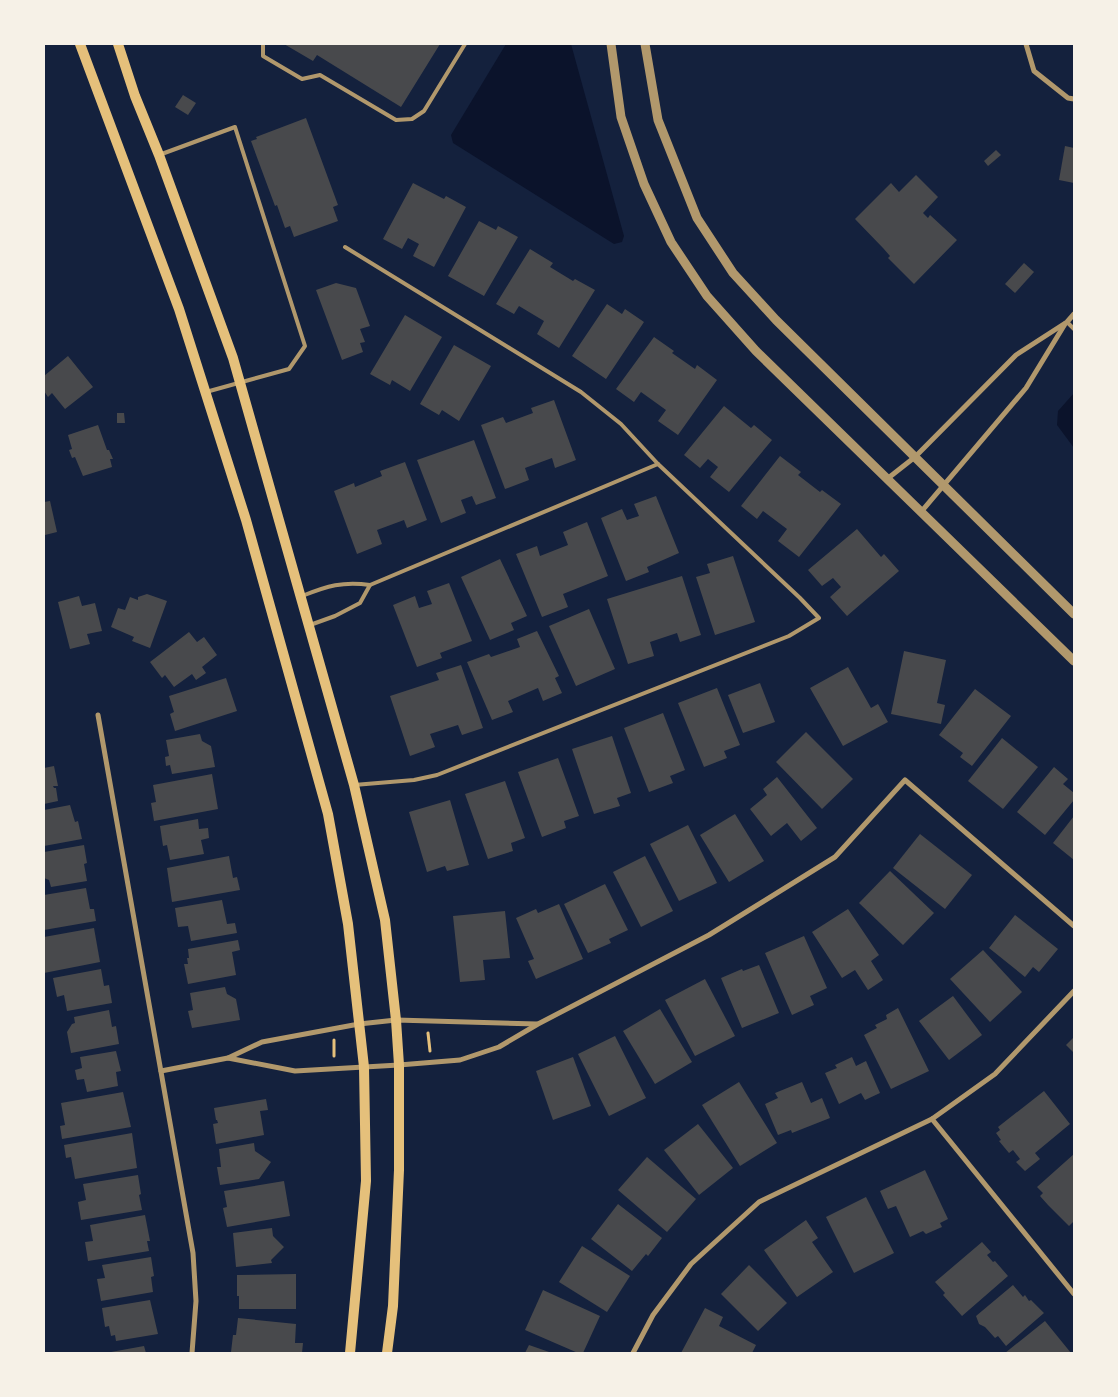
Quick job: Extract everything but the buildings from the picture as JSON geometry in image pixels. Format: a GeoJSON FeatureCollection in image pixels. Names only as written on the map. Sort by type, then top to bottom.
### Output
{"type":"FeatureCollection","features":[{"type":"Feature","properties":{"kind":"main road"},"geometry":{"type":"LineString","coordinates":[[80,44],[179,309],[246,520],[328,814],[348,924],[364,1067],[366,1182],[350,1353]]}},
{"type":"Feature","properties":{"kind":"main road"},"geometry":{"type":"LineString","coordinates":[[118,44],[135,96],[159,155],[233,358],[354,785],[385,920],[396,1020],[400,1170],[393,1306],[387,1353]]}},
{"type":"Feature","properties":{"kind":"street"},"geometry":{"type":"LineString","coordinates":[[610,44],[621,117],[644,184],[671,242],[707,296],[756,351],[1074,661]]}},
{"type":"Feature","properties":{"kind":"street"},"geometry":{"type":"LineString","coordinates":[[645,44],[661,128],[697,218],[733,274],[776,320],[1074,614]]}},
{"type":"Feature","properties":{"kind":"street"},"geometry":{"type":"LineString","coordinates":[[1026,44],[1034,71],[1068,98],[1074,98]]}},
{"type":"Feature","properties":{"kind":"street"},"geometry":{"type":"LineString","coordinates":[[921,512],[1026,388],[1067,322],[1074,314]]}},
{"type":"Feature","properties":{"kind":"street"},"geometry":{"type":"LineString","coordinates":[[887,479],[915,457],[1016,354],[1067,322]]}},
{"type":"Feature","properties":{"kind":"street"},"geometry":{"type":"LineString","coordinates":[[98,714],[193,1253],[196,1301],[192,1353]]}},
{"type":"Feature","properties":{"kind":"street"},"geometry":{"type":"LineString","coordinates":[[228,1058],[295,1070],[460,1060],[499,1047],[538,1024],[709,935],[835,857],[905,780],[1074,926]]}},
{"type":"Feature","properties":{"kind":"street"},"geometry":{"type":"LineString","coordinates":[[633,1353],[653,1316],[692,1264],[759,1202],[932,1119],[995,1074],[1074,991]]}},
{"type":"Feature","properties":{"kind":"street"},"geometry":{"type":"LineString","coordinates":[[161,1071],[228,1058],[262,1042],[359,1024],[396,1020],[538,1024]]}},
{"type":"Feature","properties":{"kind":"street"},"geometry":{"type":"LineString","coordinates":[[932,1119],[1074,1294]]}},
{"type":"Feature","properties":{"kind":"lane"},"geometry":{"type":"LineString","coordinates":[[263,44],[263,56],[302,80],[320,75],[396,120],[412,120],[424,111],[465,44]]}},
{"type":"Feature","properties":{"kind":"lane"},"geometry":{"type":"LineString","coordinates":[[159,155],[235,127],[305,346],[289,369],[205,392]]}},
{"type":"Feature","properties":{"kind":"lane"},"geometry":{"type":"LineString","coordinates":[[345,247],[581,392],[622,424],[658,464],[819,618],[789,636],[437,775],[414,780],[354,785]]}},
{"type":"Feature","properties":{"kind":"lane"},"geometry":{"type":"LineString","coordinates":[[1067,322],[1074,329]]}},
{"type":"Feature","properties":{"kind":"lane"},"geometry":{"type":"LineString","coordinates":[[302,597],[325,587],[352,582],[370,585],[658,464]]}},
{"type":"Feature","properties":{"kind":"lane"},"geometry":{"type":"LineString","coordinates":[[310,625],[335,616],[360,603],[370,585]]}},
{"type":"Feature","properties":{"kind":"path"},"geometry":{"type":"LineString","coordinates":[[428,1033],[430,1051]]}},
{"type":"Feature","properties":{"kind":"path"},"geometry":{"type":"LineString","coordinates":[[334,1040],[334,1056]]}},
{"type":"Feature","properties":{"kind":"water"},"geometry":{"type":"Polygon","coordinates":[[[506,44],[571,44],[624,236],[622,242],[614,244],[453,143],[451,135],[506,44]]]}},
{"type":"Feature","properties":{"kind":"water"},"geometry":{"type":"Polygon","coordinates":[[[1074,393],[1074,448],[1057,425],[1058,411],[1074,393]]]}}]}
